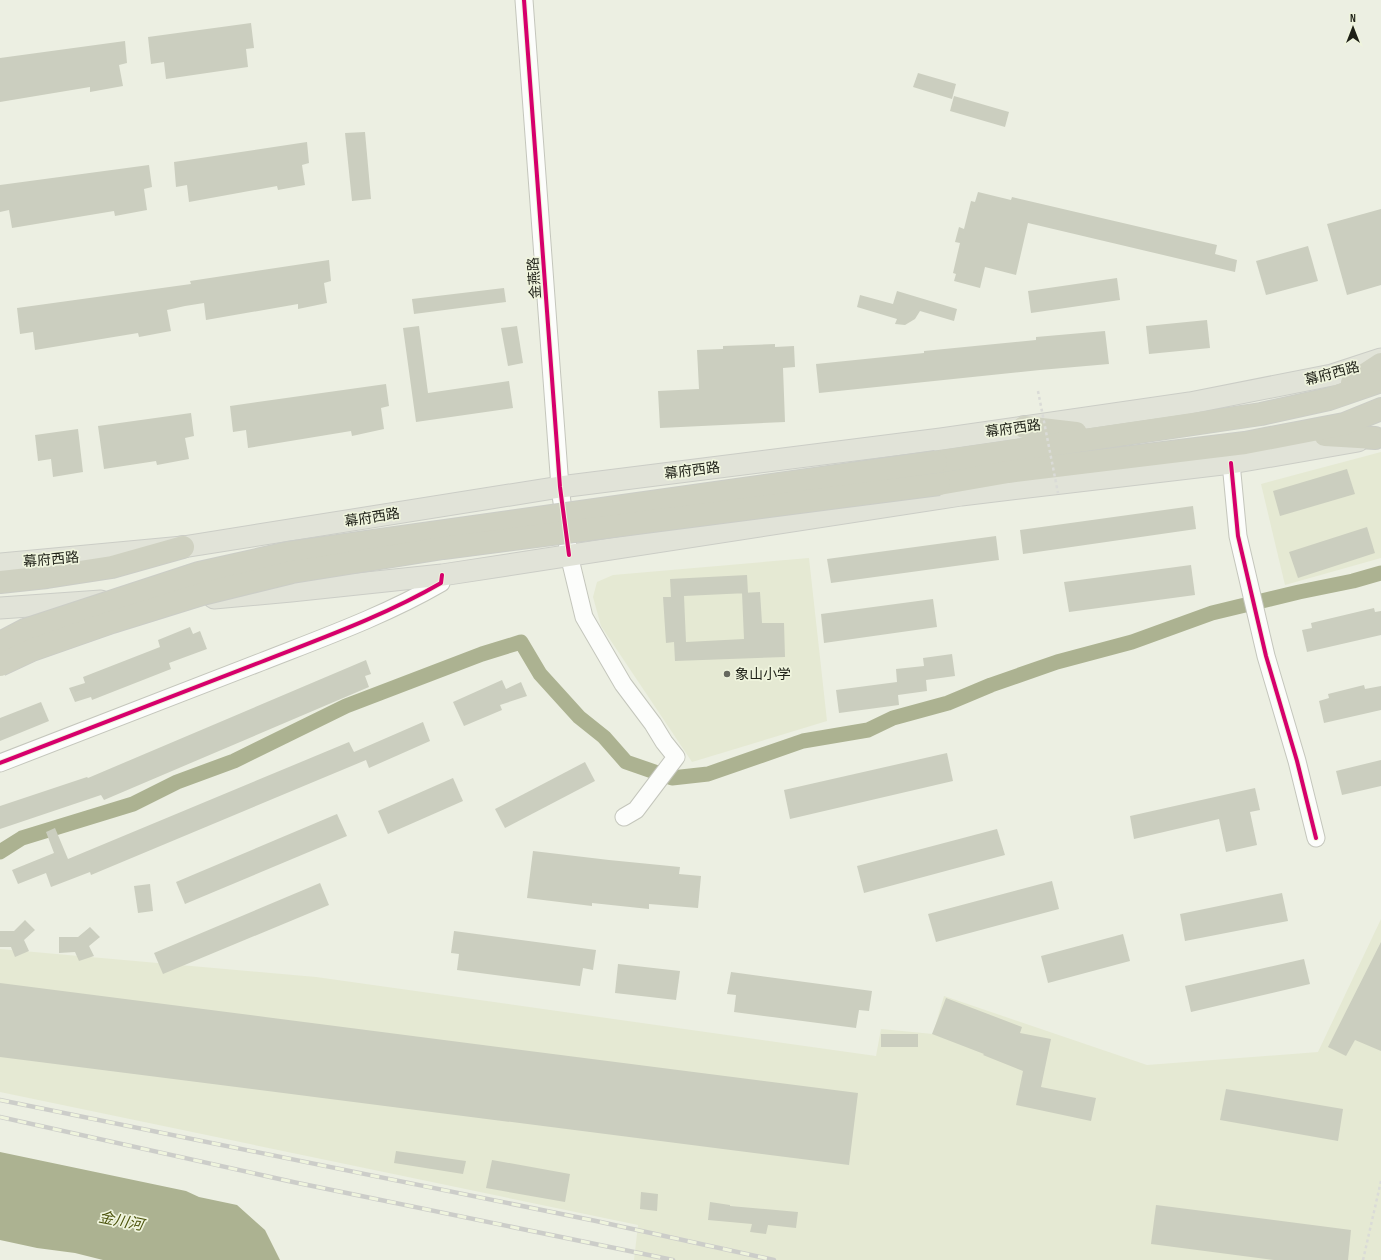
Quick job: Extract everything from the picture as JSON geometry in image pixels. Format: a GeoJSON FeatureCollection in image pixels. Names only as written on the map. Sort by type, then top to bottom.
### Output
{"type":"FeatureCollection","features":[{"type":"Feature","properties":{"kind":"highway"},"geometry":{"type":"LineString","coordinates":[[1329,399],[1381,364]]}},
{"type":"Feature","properties":{"kind":"highway","name":"幕府西路"},"geometry":{"type":"LineString","coordinates":[[0,643],[25,630],[199,573],[288,553],[936,462],[1261,414],[1329,399],[1381,381]]}},
{"type":"Feature","properties":{"kind":"highway"},"geometry":{"type":"LineString","coordinates":[[0,665],[32,650],[112,622],[202,594],[292,572],[451,547],[939,484],[1008,472],[1245,443],[1344,424],[1381,409]]}},
{"type":"Feature","properties":{"kind":"highway"},"geometry":{"type":"LineString","coordinates":[[1024,427],[1103,437]]}},
{"type":"Feature","properties":{"kind":"highway"},"geometry":{"type":"LineString","coordinates":[[1298,433],[1378,437]]}},
{"type":"Feature","properties":{"kind":"highway"},"geometry":{"type":"LineString","coordinates":[[966,494],[1008,472]]}},
{"type":"Feature","properties":{"kind":"highway"},"geometry":{"type":"LineString","coordinates":[[0,582],[47,577],[112,567],[183,547]]}},
{"type":"Feature","properties":{"kind":"main road","name":"幕府西路"},"geometry":{"type":"LineString","coordinates":[[0,564],[183,547],[560,487],[941,439],[1190,403],[1332,375],[1381,359]]}},
{"type":"Feature","properties":{"kind":"main road"},"geometry":{"type":"LineString","coordinates":[[0,608],[95,601],[202,599],[291,592],[442,575],[966,494],[1231,463],[1378,437]]}},
{"type":"Feature","properties":{"kind":"main road"},"geometry":{"type":"LineString","coordinates":[[651,476],[642,490],[638,500],[640,514],[649,530],[665,540]]}},
{"type":"Feature","properties":{"kind":"main road"},"geometry":{"type":"LineString","coordinates":[[472,501],[486,511],[488,524],[478,538]]}},
{"type":"Feature","properties":{"kind":"main road"},"geometry":{"type":"LineString","coordinates":[[361,583],[382,564],[426,545],[565,525]]}},
{"type":"Feature","properties":{"kind":"street","name":"金燕路"},"geometry":{"type":"LineString","coordinates":[[524,0],[560,487],[569,555],[584,617],[623,684],[676,757],[636,810],[624,817]]}},
{"type":"Feature","properties":{"kind":"street"},"geometry":{"type":"LineString","coordinates":[[1231,463],[1238,536],[1266,656],[1297,761],[1316,838]]}},
{"type":"Feature","properties":{"kind":"street"},"geometry":{"type":"LineString","coordinates":[[0,762],[151,706],[369,619],[420,596],[442,583],[442,575]]}},
{"type":"Feature","properties":{"kind":"path"},"geometry":{"type":"LineString","coordinates":[[1038,391],[1058,493]]}},
{"type":"Feature","properties":{"kind":"path"},"geometry":{"type":"LineString","coordinates":[[1363,1260],[1381,1181]]}},
{"type":"Feature","properties":{"kind":"shaded area"},"geometry":{"type":"Polygon","coordinates":[[[1381,452],[1381,558],[1285,585],[1261,484],[1381,452]]]}},
{"type":"Feature","properties":{"kind":"shaded area","name":"象山小学"},"geometry":{"type":"Polygon","coordinates":[[[809,558],[827,721],[692,762],[601,626],[593,597],[597,582],[613,575],[809,558]]]}},
{"type":"Feature","properties":{"kind":"shaded area"},"geometry":{"type":"Polygon","coordinates":[[[1381,919],[1381,1260],[634,1260],[638,1225],[0,1092],[0,949],[316,977],[876,1056],[881,1029],[933,1034],[944,996],[1147,1065],[1318,1052],[1381,919]]]}},
{"type":"Feature","properties":{"kind":"water","name":"金川河"},"geometry":{"type":"Polygon","coordinates":[[[0,1152],[186,1191],[199,1197],[237,1205],[265,1230],[280,1260],[103,1260],[75,1253],[37,1248],[0,1240],[0,1152]]]}},
{"type":"Feature","properties":{"kind":"building"},"geometry":{"type":"Polygon","coordinates":[[[251,23],[254,48],[246,49],[248,67],[166,79],[164,62],[151,64],[148,37],[251,23]]]}},
{"type":"Feature","properties":{"kind":"building"},"geometry":{"type":"Polygon","coordinates":[[[125,41],[127,63],[119,65],[123,86],[90,92],[90,87],[0,102],[0,58],[125,41]]]}},
{"type":"Feature","properties":{"kind":"building"},"geometry":{"type":"Polygon","coordinates":[[[918,73],[956,84],[952,99],[913,87],[918,73]]]}},
{"type":"Feature","properties":{"kind":"building"},"geometry":{"type":"Polygon","coordinates":[[[954,96],[1009,112],[1005,127],[950,111],[954,96]]]}},
{"type":"Feature","properties":{"kind":"building"},"geometry":{"type":"Polygon","coordinates":[[[365,132],[371,199],[352,201],[345,133],[365,132]]]}},
{"type":"Feature","properties":{"kind":"building"},"geometry":{"type":"Polygon","coordinates":[[[307,142],[309,163],[302,165],[305,185],[278,190],[277,186],[189,202],[187,185],[176,187],[174,162],[307,142]]]}},
{"type":"Feature","properties":{"kind":"building"},"geometry":{"type":"Polygon","coordinates":[[[149,165],[152,187],[144,189],[147,210],[115,216],[114,211],[12,228],[9,210],[0,212],[0,185],[149,165]]]}},
{"type":"Feature","properties":{"kind":"building"},"geometry":{"type":"Polygon","coordinates":[[[978,192],[1011,200],[1012,197],[1217,245],[1215,254],[1237,260],[1235,272],[1028,223],[1016,275],[985,267],[980,288],[954,281],[956,274],[953,273],[960,243],[955,242],[959,227],[964,229],[971,201],[975,202],[978,192]]]}},
{"type":"Feature","properties":{"kind":"building"},"geometry":{"type":"Polygon","coordinates":[[[1381,209],[1381,285],[1347,295],[1327,224],[1381,209]]]}},
{"type":"Feature","properties":{"kind":"building"},"geometry":{"type":"Polygon","coordinates":[[[1308,246],[1318,281],[1266,295],[1256,261],[1308,246]]]}},
{"type":"Feature","properties":{"kind":"building"},"geometry":{"type":"Polygon","coordinates":[[[329,260],[331,281],[324,283],[327,303],[298,309],[298,304],[206,320],[204,303],[185,306],[167,310],[171,331],[139,337],[138,333],[35,350],[33,332],[20,334],[17,308],[191,284],[190,281],[329,260]]]}},
{"type":"Feature","properties":{"kind":"building"},"geometry":{"type":"Polygon","coordinates":[[[1117,278],[1120,300],[1031,313],[1028,291],[1117,278]]]}},
{"type":"Feature","properties":{"kind":"building"},"geometry":{"type":"Polygon","coordinates":[[[504,288],[506,302],[414,314],[412,299],[504,288]]]}},
{"type":"Feature","properties":{"kind":"building"},"geometry":{"type":"Polygon","coordinates":[[[897,291],[957,309],[954,321],[920,311],[915,319],[905,325],[895,324],[897,319],[857,307],[860,295],[893,304],[897,291]]]}},
{"type":"Feature","properties":{"kind":"building"},"geometry":{"type":"Polygon","coordinates":[[[1207,320],[1210,348],[1149,354],[1146,326],[1207,320]]]}},
{"type":"Feature","properties":{"kind":"building"},"geometry":{"type":"Polygon","coordinates":[[[419,326],[428,393],[509,381],[513,408],[416,422],[403,328],[419,326]]]}},
{"type":"Feature","properties":{"kind":"building"},"geometry":{"type":"Polygon","coordinates":[[[517,326],[523,363],[508,366],[501,328],[517,326]]]}},
{"type":"Feature","properties":{"kind":"building"},"geometry":{"type":"Polygon","coordinates":[[[1105,331],[1109,364],[819,393],[816,364],[924,353],[924,351],[1036,340],[1036,337],[1105,331]]]}},
{"type":"Feature","properties":{"kind":"building"},"geometry":{"type":"Polygon","coordinates":[[[775,344],[775,347],[794,346],[795,367],[783,368],[785,422],[660,428],[658,391],[699,389],[697,350],[723,349],[723,346],[775,344]]]}},
{"type":"Feature","properties":{"kind":"building"},"geometry":{"type":"Polygon","coordinates":[[[386,384],[389,406],[381,408],[384,429],[352,436],[351,431],[248,448],[246,430],[233,432],[230,406],[386,384]]]}},
{"type":"Feature","properties":{"kind":"building"},"geometry":{"type":"Polygon","coordinates":[[[191,413],[194,436],[185,438],[189,459],[157,465],[156,461],[104,469],[98,426],[191,413]]]}},
{"type":"Feature","properties":{"kind":"building"},"geometry":{"type":"Polygon","coordinates":[[[78,429],[83,472],[53,477],[51,459],[38,461],[35,435],[78,429]]]}},
{"type":"Feature","properties":{"kind":"building"},"geometry":{"type":"Polygon","coordinates":[[[1347,469],[1355,494],[1280,516],[1273,491],[1347,469]]]}},
{"type":"Feature","properties":{"kind":"building"},"geometry":{"type":"Polygon","coordinates":[[[1193,506],[1196,529],[1023,554],[1020,530],[1193,506]]]}},
{"type":"Feature","properties":{"kind":"building"},"geometry":{"type":"Polygon","coordinates":[[[1367,527],[1375,553],[1298,578],[1289,552],[1367,527]]]}},
{"type":"Feature","properties":{"kind":"building"},"geometry":{"type":"Polygon","coordinates":[[[996,536],[999,560],[831,583],[827,559],[996,536]]]}},
{"type":"Feature","properties":{"kind":"building"},"geometry":{"type":"Polygon","coordinates":[[[1191,565],[1195,595],[1069,612],[1064,582],[1191,565]]]}},
{"type":"Feature","properties":{"kind":"building"},"geometry":{"type":"Polygon","coordinates":[[[747,575],[748,593],[760,592],[762,623],[784,623],[785,657],[675,661],[674,642],[666,643],[663,597],[671,597],[670,579],[747,575]],[[742,593],[684,596],[686,642],[744,639],[742,593]]]}},
{"type":"Feature","properties":{"kind":"building"},"geometry":{"type":"Polygon","coordinates":[[[933,599],[937,627],[824,643],[821,614],[933,599]]]}},
{"type":"Feature","properties":{"kind":"building"},"geometry":{"type":"Polygon","coordinates":[[[1374,608],[1375,612],[1381,611],[1381,635],[1307,652],[1302,630],[1312,628],[1311,623],[1374,608]]]}},
{"type":"Feature","properties":{"kind":"building"},"geometry":{"type":"Polygon","coordinates":[[[190,627],[193,634],[200,631],[207,649],[169,663],[171,669],[92,700],[91,697],[75,702],[69,688],[85,683],[83,677],[160,647],[158,640],[190,627]]]}},
{"type":"Feature","properties":{"kind":"building"},"geometry":{"type":"Polygon","coordinates":[[[952,654],[955,676],[926,680],[927,691],[898,695],[899,705],[839,713],[836,690],[897,682],[896,669],[924,666],[923,658],[952,654]]]}},
{"type":"Feature","properties":{"kind":"building"},"geometry":{"type":"Polygon","coordinates":[[[366,660],[371,674],[365,676],[369,687],[104,800],[101,795],[0,829],[0,806],[87,777],[88,778],[366,660]]]}},
{"type":"Feature","properties":{"kind":"building"},"geometry":{"type":"Polygon","coordinates":[[[502,680],[506,689],[521,682],[527,696],[500,705],[502,710],[464,726],[453,702],[502,680]]]}},
{"type":"Feature","properties":{"kind":"building"},"geometry":{"type":"Polygon","coordinates":[[[1364,685],[1365,689],[1381,686],[1381,710],[1324,723],[1319,701],[1329,698],[1328,694],[1364,685]]]}},
{"type":"Feature","properties":{"kind":"building"},"geometry":{"type":"Polygon","coordinates":[[[41,702],[49,721],[0,741],[0,718],[41,702]]]}},
{"type":"Feature","properties":{"kind":"building"},"geometry":{"type":"Polygon","coordinates":[[[423,722],[430,741],[369,768],[366,760],[91,875],[90,872],[51,887],[46,873],[18,884],[12,870],[54,853],[46,832],[55,828],[68,859],[349,742],[354,752],[423,722]]]}},
{"type":"Feature","properties":{"kind":"building"},"geometry":{"type":"Polygon","coordinates":[[[947,753],[953,781],[790,819],[784,790],[947,753]]]}},
{"type":"Feature","properties":{"kind":"building"},"geometry":{"type":"Polygon","coordinates":[[[1381,760],[1381,786],[1342,795],[1336,771],[1381,760]]]}},
{"type":"Feature","properties":{"kind":"building"},"geometry":{"type":"Polygon","coordinates":[[[585,762],[595,781],[505,828],[495,809],[585,762]]]}},
{"type":"Feature","properties":{"kind":"building"},"geometry":{"type":"Polygon","coordinates":[[[453,778],[463,801],[388,834],[378,811],[453,778]]]}},
{"type":"Feature","properties":{"kind":"building"},"geometry":{"type":"Polygon","coordinates":[[[1255,788],[1260,810],[1250,812],[1257,845],[1226,852],[1219,819],[1134,839],[1130,816],[1255,788]]]}},
{"type":"Feature","properties":{"kind":"building"},"geometry":{"type":"Polygon","coordinates":[[[337,814],[347,836],[185,904],[176,882],[337,814]]]}},
{"type":"Feature","properties":{"kind":"building"},"geometry":{"type":"Polygon","coordinates":[[[997,829],[1005,855],[864,893],[857,866],[997,829]]]}},
{"type":"Feature","properties":{"kind":"building"},"geometry":{"type":"Polygon","coordinates":[[[533,851],[680,867],[679,874],[701,876],[698,908],[649,904],[649,909],[592,903],[592,906],[527,898],[533,851]]]}},
{"type":"Feature","properties":{"kind":"building"},"geometry":{"type":"Polygon","coordinates":[[[1052,881],[1059,909],[936,942],[928,914],[1052,881]]]}},
{"type":"Feature","properties":{"kind":"building"},"geometry":{"type":"Polygon","coordinates":[[[320,883],[329,905],[163,974],[154,953],[320,883]]]}},
{"type":"Feature","properties":{"kind":"building"},"geometry":{"type":"Polygon","coordinates":[[[150,884],[153,911],[138,913],[134,886],[150,884]]]}},
{"type":"Feature","properties":{"kind":"building"},"geometry":{"type":"Polygon","coordinates":[[[1282,893],[1288,921],[1185,941],[1180,914],[1282,893]]]}},
{"type":"Feature","properties":{"kind":"building"},"geometry":{"type":"Polygon","coordinates":[[[25,920],[35,930],[24,940],[29,951],[15,957],[11,947],[0,947],[0,931],[14,931],[25,920]]]}},
{"type":"Feature","properties":{"kind":"building"},"geometry":{"type":"Polygon","coordinates":[[[90,927],[100,937],[89,946],[94,956],[79,961],[75,952],[59,953],[59,937],[78,937],[90,927]]]}},
{"type":"Feature","properties":{"kind":"building"},"geometry":{"type":"Polygon","coordinates":[[[454,931],[596,950],[593,970],[583,968],[580,986],[457,970],[459,954],[451,953],[454,931]]]}},
{"type":"Feature","properties":{"kind":"building"},"geometry":{"type":"Polygon","coordinates":[[[1123,934],[1130,961],[1048,983],[1041,956],[1123,934]]]}},
{"type":"Feature","properties":{"kind":"building"},"geometry":{"type":"Polygon","coordinates":[[[1381,942],[1381,1051],[1355,1040],[1346,1056],[1328,1047],[1381,942]]]}},
{"type":"Feature","properties":{"kind":"building"},"geometry":{"type":"Polygon","coordinates":[[[1304,959],[1310,984],[1191,1012],[1185,986],[1304,959]]]}},
{"type":"Feature","properties":{"kind":"building"},"geometry":{"type":"Polygon","coordinates":[[[618,964],[680,971],[676,1000],[615,993],[618,964]]]}},
{"type":"Feature","properties":{"kind":"building"},"geometry":{"type":"Polygon","coordinates":[[[731,972],[872,991],[869,1011],[859,1010],[856,1028],[734,1012],[736,995],[727,994],[731,972]]]}},
{"type":"Feature","properties":{"kind":"building"},"geometry":{"type":"Polygon","coordinates":[[[0,983],[858,1093],[849,1165],[0,1057],[0,983]]]}},
{"type":"Feature","properties":{"kind":"building"},"geometry":{"type":"Polygon","coordinates":[[[946,998],[1022,1027],[1020,1033],[1051,1039],[1041,1087],[1096,1098],[1091,1121],[1016,1105],[1023,1071],[932,1034],[946,998]]]}},
{"type":"Feature","properties":{"kind":"building"},"geometry":{"type":"Polygon","coordinates":[[[881,1034],[918,1034],[918,1047],[881,1047],[881,1034]]]}},
{"type":"Feature","properties":{"kind":"building"},"geometry":{"type":"Polygon","coordinates":[[[1226,1089],[1343,1109],[1338,1141],[1220,1120],[1226,1089]]]}},
{"type":"Feature","properties":{"kind":"building"},"geometry":{"type":"Polygon","coordinates":[[[396,1151],[466,1161],[463,1174],[394,1163],[396,1151]]]}},
{"type":"Feature","properties":{"kind":"building"},"geometry":{"type":"Polygon","coordinates":[[[492,1160],[570,1174],[565,1202],[486,1188],[492,1160]]]}},
{"type":"Feature","properties":{"kind":"building"},"geometry":{"type":"Polygon","coordinates":[[[641,1192],[658,1194],[657,1211],[640,1209],[641,1192]]]}},
{"type":"Feature","properties":{"kind":"building"},"geometry":{"type":"Polygon","coordinates":[[[710,1202],[730,1206],[798,1212],[796,1228],[768,1225],[766,1234],[750,1232],[752,1224],[708,1220],[710,1202]]]}},
{"type":"Feature","properties":{"kind":"building"},"geometry":{"type":"Polygon","coordinates":[[[1156,1205],[1351,1230],[1348,1260],[1274,1260],[1151,1244],[1156,1205]]]}},
{"type":"Feature","properties":{"kind":"waterway"},"geometry":{"type":"LineString","coordinates":[[0,852],[22,838],[133,804],[177,782],[234,761],[346,706],[482,654],[521,642],[540,674],[579,717],[604,737],[626,762],[672,778],[708,774],[803,741],[868,730],[893,718],[948,703],[991,685],[1057,662],[1132,642],[1212,613],[1299,592],[1353,581],[1381,573]]}},
{"type":"Feature","properties":{"kind":"railway"},"geometry":{"type":"LineString","coordinates":[[0,1100],[596,1221],[774,1260]]}},
{"type":"Feature","properties":{"kind":"railway"},"geometry":{"type":"LineString","coordinates":[[0,1117],[293,1182],[673,1260]]}},
{"type":"Feature","properties":{"kind":"cycle path"},"geometry":{"type":"LineString","coordinates":[[524,0],[560,487],[569,555]]}},
{"type":"Feature","properties":{"kind":"cycle path"},"geometry":{"type":"LineString","coordinates":[[1231,463],[1238,536],[1266,656],[1297,761],[1316,838]]}},
{"type":"Feature","properties":{"kind":"cycle path"},"geometry":{"type":"LineString","coordinates":[[0,763],[352,626],[397,606],[441,583],[442,575]]}},
{"type":"Feature","properties":{"kind":"place","name":"象山小学"},"geometry":{"type":"Point","coordinates":[727,674]}}]}
